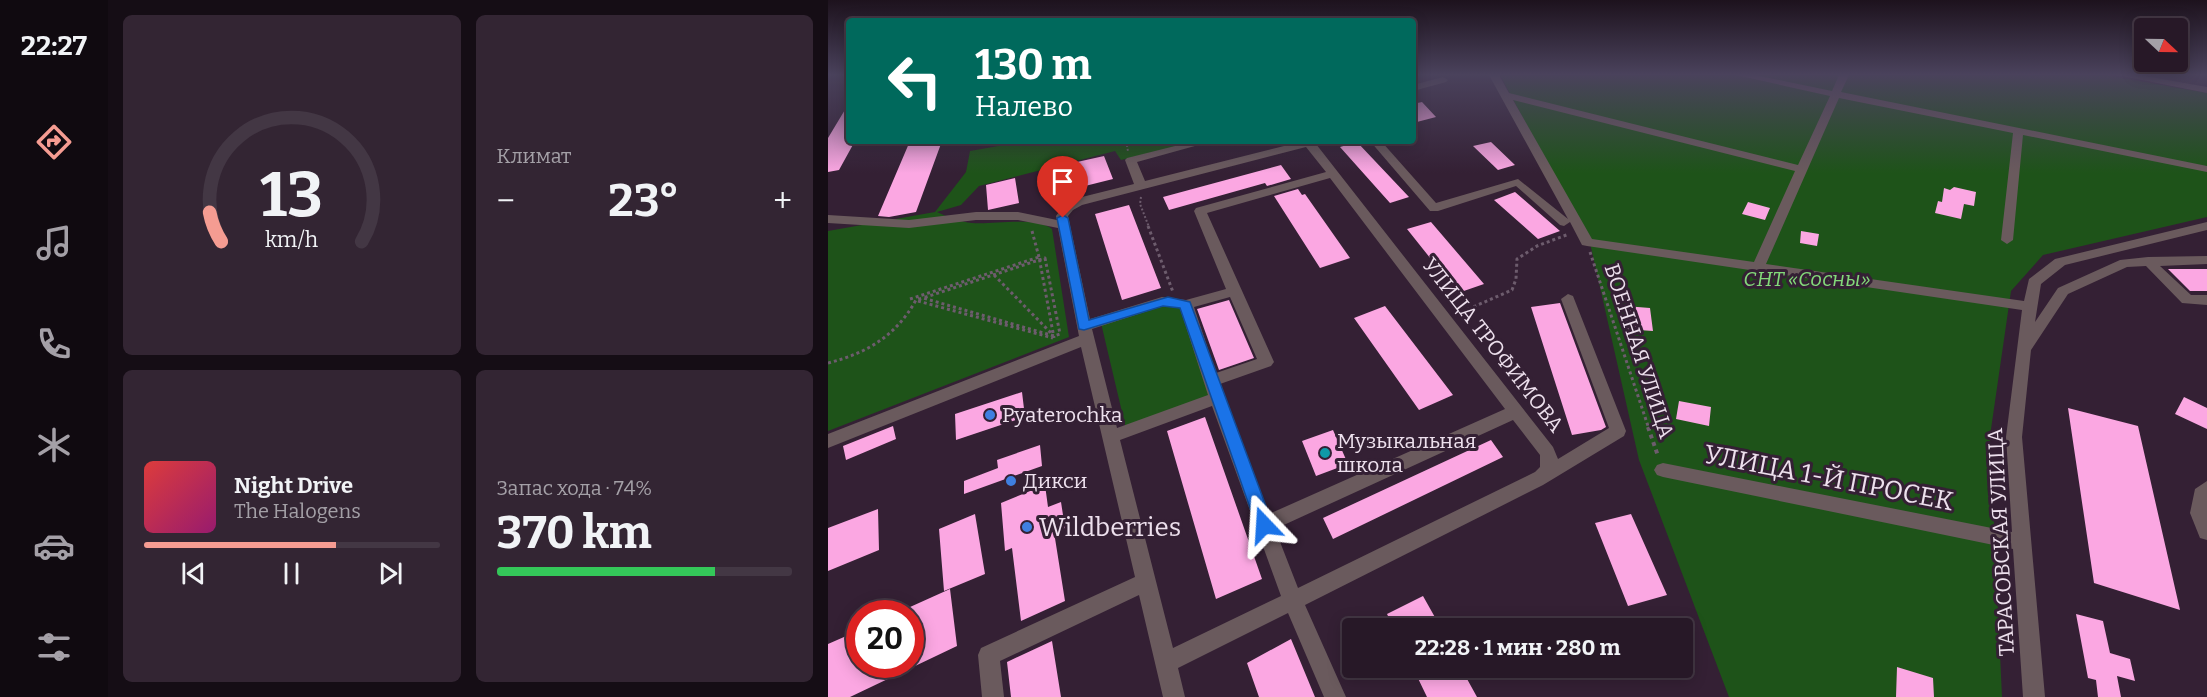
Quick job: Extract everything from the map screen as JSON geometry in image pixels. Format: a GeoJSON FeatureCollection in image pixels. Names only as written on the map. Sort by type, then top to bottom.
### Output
{"type":"FeatureCollection","features":[{"type":"Feature","properties":{"kind":"street"},"geometry":{"type":"LineString","coordinates":[[1511,108],[1587,242],[2029,306]]}},
{"type":"Feature","properties":{"kind":"street"},"geometry":{"type":"LineString","coordinates":[[1554,108],[1801,169]]}},
{"type":"Feature","properties":{"kind":"street"},"geometry":{"type":"LineString","coordinates":[[1759,266],[1828,108]]}},
{"type":"Feature","properties":{"kind":"street"},"geometry":{"type":"LineString","coordinates":[[1898,108],[2207,169]]}},
{"type":"Feature","properties":{"kind":"street"},"geometry":{"type":"LineString","coordinates":[[2007,240],[2018,131]]}},
{"type":"Feature","properties":{"kind":"street"},"geometry":{"type":"LineString","coordinates":[[1142,186],[1131,160],[1196,144]]}},
{"type":"Feature","properties":{"kind":"street"},"geometry":{"type":"LineString","coordinates":[[1174,697],[1085,332],[1064,225],[1064,212],[1078,202],[1303,144]]}},
{"type":"Feature","properties":{"kind":"street","name":"УЛИЦА ТРОФИМОВА"},"geometry":{"type":"LineString","coordinates":[[1312,144],[1550,459],[1550,468],[1545,475]]}},
{"type":"Feature","properties":{"kind":"street"},"geometry":{"type":"LineString","coordinates":[[1378,144],[1434,208],[1518,182],[1564,222]]}},
{"type":"Feature","properties":{"kind":"street"},"geometry":{"type":"LineString","coordinates":[[1211,381],[1266,362],[1200,211],[1333,174]]}},
{"type":"Feature","properties":{"kind":"street"},"geometry":{"type":"LineString","coordinates":[[828,219],[909,224],[976,216],[1018,216],[1064,225]]}},
{"type":"Feature","properties":{"kind":"street","name":"ТАРАСОВСКАЯ УЛИЦА"},"geometry":{"type":"LineString","coordinates":[[2034,697],[2020,542],[2014,437],[2023,351],[2034,282],[2060,262],[2207,226]]}},
{"type":"Feature","properties":{"kind":"street"},"geometry":{"type":"LineString","coordinates":[[2023,351],[2063,291],[2125,263],[2207,260]]}},
{"type":"Feature","properties":{"kind":"street"},"geometry":{"type":"LineString","coordinates":[[2148,261],[2187,300],[2207,300]]}},
{"type":"Feature","properties":{"kind":"street"},"geometry":{"type":"LineString","coordinates":[[828,441],[1052,342],[1085,332],[1162,302],[1181,304],[1234,291]]}},
{"type":"Feature","properties":{"kind":"street"},"geometry":{"type":"LineString","coordinates":[[1166,663],[1545,475],[1618,430],[1568,299]]}},
{"type":"Feature","properties":{"kind":"street"},"geometry":{"type":"LineString","coordinates":[[1181,304],[1292,599],[1335,697]]}},
{"type":"Feature","properties":{"kind":"street"},"geometry":{"type":"LineString","coordinates":[[1110,437],[1217,398]]}},
{"type":"Feature","properties":{"kind":"street"},"geometry":{"type":"LineString","coordinates":[[1264,525],[1515,412]]}},
{"type":"Feature","properties":{"kind":"street","name":"УЛИЦА 1-Й ПРОСЕК"},"geometry":{"type":"LineString","coordinates":[[1663,470],[2020,542]]}},
{"type":"Feature","properties":{"kind":"street"},"geometry":{"type":"LineString","coordinates":[[2207,488],[2201,494],[2199,513],[2207,532]]}},
{"type":"Feature","properties":{"kind":"street"},"geometry":{"type":"LineString","coordinates":[[993,697],[989,655],[1146,582]]}},
{"type":"Feature","properties":{"kind":"path"},"geometry":{"type":"LineString","coordinates":[[1142,186],[1140,204],[1181,304]]}},
{"type":"Feature","properties":{"kind":"path"},"geometry":{"type":"LineString","coordinates":[[1444,320],[1512,290],[1516,279],[1517,259],[1537,246],[1570,233],[1564,222]]}},
{"type":"Feature","properties":{"kind":"path","name":"ВОЕННАЯ УЛИЦА"},"geometry":{"type":"LineString","coordinates":[[1587,242],[1663,470]]}},
{"type":"Feature","properties":{"kind":"path"},"geometry":{"type":"LineString","coordinates":[[828,363],[872,347],[893,334],[909,315],[916,300],[1039,257],[1052,342]]}},
{"type":"Feature","properties":{"kind":"path"},"geometry":{"type":"LineString","coordinates":[[992,274],[910,299],[1052,342]]}},
{"type":"Feature","properties":{"kind":"path"},"geometry":{"type":"LineString","coordinates":[[992,274],[1052,342]]}},
{"type":"Feature","properties":{"kind":"path"},"geometry":{"type":"LineString","coordinates":[[923,298],[1052,342]]}},
{"type":"Feature","properties":{"kind":"green space","name":"СНТ «Сосны»"},"geometry":{"type":"Polygon","coordinates":[[[1517,108],[2207,108],[2207,217],[2043,255],[2011,291],[1990,436],[2002,697],[1729,697],[1639,460],[1588,234],[1517,108]]]}},
{"type":"Feature","properties":{"kind":"green space"},"geometry":{"type":"Polygon","coordinates":[[[1009,144],[1187,144],[1121,160],[1115,151],[979,186],[961,205],[937,212],[968,222],[1025,222],[1045,225],[1052,229],[1069,337],[828,431],[828,231],[935,212],[966,172],[970,151],[1009,144]]]}},
{"type":"Feature","properties":{"kind":"green space"},"geometry":{"type":"Polygon","coordinates":[[[1162,304],[1183,307],[1213,397],[1126,429],[1101,323],[1162,304]]]}},
{"type":"Feature","properties":{"kind":"building"},"geometry":{"type":"Polygon","coordinates":[[[846,108],[846,144],[853,144],[839,170],[828,172],[828,138],[846,108]]]}},
{"type":"Feature","properties":{"kind":"building"},"geometry":{"type":"Polygon","coordinates":[[[1416,108],[1427,108],[1436,117],[1416,122],[1416,108]]]}},
{"type":"Feature","properties":{"kind":"building"},"geometry":{"type":"Polygon","coordinates":[[[1491,142],[1515,165],[1498,170],[1473,146],[1491,142]]]}},
{"type":"Feature","properties":{"kind":"building"},"geometry":{"type":"Polygon","coordinates":[[[909,144],[941,144],[916,212],[889,217],[878,216],[909,144]]]}},
{"type":"Feature","properties":{"kind":"building"},"geometry":{"type":"Polygon","coordinates":[[[1359,144],[1409,197],[1390,203],[1340,147],[1359,144]]]}},
{"type":"Feature","properties":{"kind":"building"},"geometry":{"type":"Polygon","coordinates":[[[1104,156],[1113,179],[1085,186],[1077,162],[1104,156]]]}},
{"type":"Feature","properties":{"kind":"building"},"geometry":{"type":"Polygon","coordinates":[[[1281,165],[1291,179],[1267,186],[1265,183],[1169,210],[1163,197],[1281,165]]]}},
{"type":"Feature","properties":{"kind":"building"},"geometry":{"type":"Polygon","coordinates":[[[1015,178],[1019,203],[988,210],[986,185],[1015,178]]]}},
{"type":"Feature","properties":{"kind":"building"},"geometry":{"type":"Polygon","coordinates":[[[1954,187],[1976,192],[1974,206],[1964,204],[1961,219],[1935,213],[1938,201],[1942,202],[1944,188],[1950,190],[1954,187]]]}},
{"type":"Feature","properties":{"kind":"building"},"geometry":{"type":"Polygon","coordinates":[[[1298,189],[1302,195],[1305,194],[1350,258],[1320,268],[1274,196],[1298,189]]]}},
{"type":"Feature","properties":{"kind":"building"},"geometry":{"type":"Polygon","coordinates":[[[1515,192],[1560,231],[1538,239],[1494,200],[1515,192]]]}},
{"type":"Feature","properties":{"kind":"building"},"geometry":{"type":"Polygon","coordinates":[[[1748,202],[1770,208],[1765,220],[1742,214],[1748,202]]]}},
{"type":"Feature","properties":{"kind":"building"},"geometry":{"type":"Polygon","coordinates":[[[1129,205],[1161,288],[1122,300],[1095,214],[1129,205]]]}},
{"type":"Feature","properties":{"kind":"building"},"geometry":{"type":"Polygon","coordinates":[[[1431,222],[1484,284],[1458,293],[1407,229],[1431,222]]]}},
{"type":"Feature","properties":{"kind":"building"},"geometry":{"type":"Polygon","coordinates":[[[1801,231],[1819,234],[1817,246],[1800,243],[1801,231]]]}},
{"type":"Feature","properties":{"kind":"building"},"geometry":{"type":"Polygon","coordinates":[[[2168,269],[2207,269],[2207,291],[2190,291],[2168,269]]]}},
{"type":"Feature","properties":{"kind":"building"},"geometry":{"type":"Polygon","coordinates":[[[1229,300],[1254,358],[1219,370],[1197,309],[1229,300]]]}},
{"type":"Feature","properties":{"kind":"building"},"geometry":{"type":"Polygon","coordinates":[[[1560,303],[1606,427],[1601,430],[1572,435],[1531,307],[1560,303]]]}},
{"type":"Feature","properties":{"kind":"building"},"geometry":{"type":"Polygon","coordinates":[[[1385,306],[1453,395],[1419,410],[1354,318],[1385,306]]]}},
{"type":"Feature","properties":{"kind":"building"},"geometry":{"type":"Polygon","coordinates":[[[1625,306],[1650,308],[1653,331],[1624,329],[1625,306]]]}},
{"type":"Feature","properties":{"kind":"building","name":"Pyaterochka"},"geometry":{"type":"Polygon","coordinates":[[[1022,392],[1025,417],[956,440],[955,414],[1022,392]]]}},
{"type":"Feature","properties":{"kind":"building"},"geometry":{"type":"Polygon","coordinates":[[[2184,397],[2207,408],[2207,429],[2175,414],[2184,397]]]}},
{"type":"Feature","properties":{"kind":"building"},"geometry":{"type":"Polygon","coordinates":[[[1679,401],[1711,407],[1709,426],[1676,419],[1679,401]]]}},
{"type":"Feature","properties":{"kind":"building"},"geometry":{"type":"Polygon","coordinates":[[[2068,408],[2138,426],[2180,610],[2094,583],[2068,408]]]}},
{"type":"Feature","properties":{"kind":"building"},"geometry":{"type":"Polygon","coordinates":[[[1205,417],[1262,579],[1216,599],[1167,431],[1205,417]]]}},
{"type":"Feature","properties":{"kind":"building"},"geometry":{"type":"Polygon","coordinates":[[[893,426],[896,439],[846,460],[843,446],[893,426]]]}},
{"type":"Feature","properties":{"kind":"building","name":"Музыкальная школа"},"geometry":{"type":"Polygon","coordinates":[[[1333,430],[1348,464],[1316,476],[1302,441],[1333,430]]]}},
{"type":"Feature","properties":{"kind":"building"},"geometry":{"type":"Polygon","coordinates":[[[1491,440],[1503,457],[1333,539],[1323,518],[1491,440]]]}},
{"type":"Feature","properties":{"kind":"building"},"geometry":{"type":"Polygon","coordinates":[[[1040,445],[1042,466],[964,494],[964,481],[998,468],[997,460],[1040,445]]]}},
{"type":"Feature","properties":{"kind":"building"},"geometry":{"type":"Polygon","coordinates":[[[1045,485],[1048,507],[1061,502],[1065,528],[1054,532],[1065,601],[1021,621],[1012,548],[1005,551],[1001,503],[1045,485]]]}},
{"type":"Feature","properties":{"kind":"building"},"geometry":{"type":"Polygon","coordinates":[[[878,509],[879,550],[828,571],[828,528],[878,509]]]}},
{"type":"Feature","properties":{"kind":"building"},"geometry":{"type":"Polygon","coordinates":[[[975,514],[985,574],[944,591],[939,529],[975,514]]]}},
{"type":"Feature","properties":{"kind":"building"},"geometry":{"type":"Polygon","coordinates":[[[1631,514],[1667,595],[1628,606],[1595,523],[1631,514]]]}},
{"type":"Feature","properties":{"kind":"building"},"geometry":{"type":"Polygon","coordinates":[[[950,589],[957,646],[924,662],[924,601],[950,589]]]}},
{"type":"Feature","properties":{"kind":"building"},"geometry":{"type":"Polygon","coordinates":[[[1423,596],[1435,618],[1389,618],[1387,614],[1423,596]]]}},
{"type":"Feature","properties":{"kind":"building"},"geometry":{"type":"Polygon","coordinates":[[[2076,614],[2103,621],[2110,653],[2130,659],[2135,681],[2117,676],[2121,697],[2098,697],[2096,680],[2088,678],[2076,614]]]}},
{"type":"Feature","properties":{"kind":"building"},"geometry":{"type":"Polygon","coordinates":[[[846,636],[846,678],[890,678],[850,697],[828,697],[828,644],[846,636]]]}},
{"type":"Feature","properties":{"kind":"building"},"geometry":{"type":"Polygon","coordinates":[[[1291,639],[1315,697],[1259,697],[1247,663],[1291,639]]]}},
{"type":"Feature","properties":{"kind":"building"},"geometry":{"type":"Polygon","coordinates":[[[1052,641],[1061,697],[1011,697],[1007,662],[1052,641]]]}},
{"type":"Feature","properties":{"kind":"building"},"geometry":{"type":"Polygon","coordinates":[[[1897,667],[1933,678],[1934,697],[1896,697],[1897,667]]]}},
{"type":"Feature","properties":{"kind":"building"},"geometry":{"type":"Polygon","coordinates":[[[1418,678],[1467,678],[1477,697],[1427,697],[1418,678]]]}},
{"type":"Feature","properties":{"kind":"place","name":"Pyaterochka"},"geometry":{"type":"Point","coordinates":[990,415]}},
{"type":"Feature","properties":{"kind":"place","name":"Музыкальная школа"},"geometry":{"type":"Point","coordinates":[1325,453]}},
{"type":"Feature","properties":{"kind":"place","name":"Дикси"},"geometry":{"type":"Point","coordinates":[1011,481]}},
{"type":"Feature","properties":{"kind":"place","name":"Wildberries"},"geometry":{"type":"Point","coordinates":[1027,527]}},
{"type":"Feature","properties":{"kind":"route"},"geometry":{"type":"LineString","coordinates":[[1063,218],[1084,326],[1162,302],[1177,302],[1186,305],[1217,398],[1264,525]]}}]}
